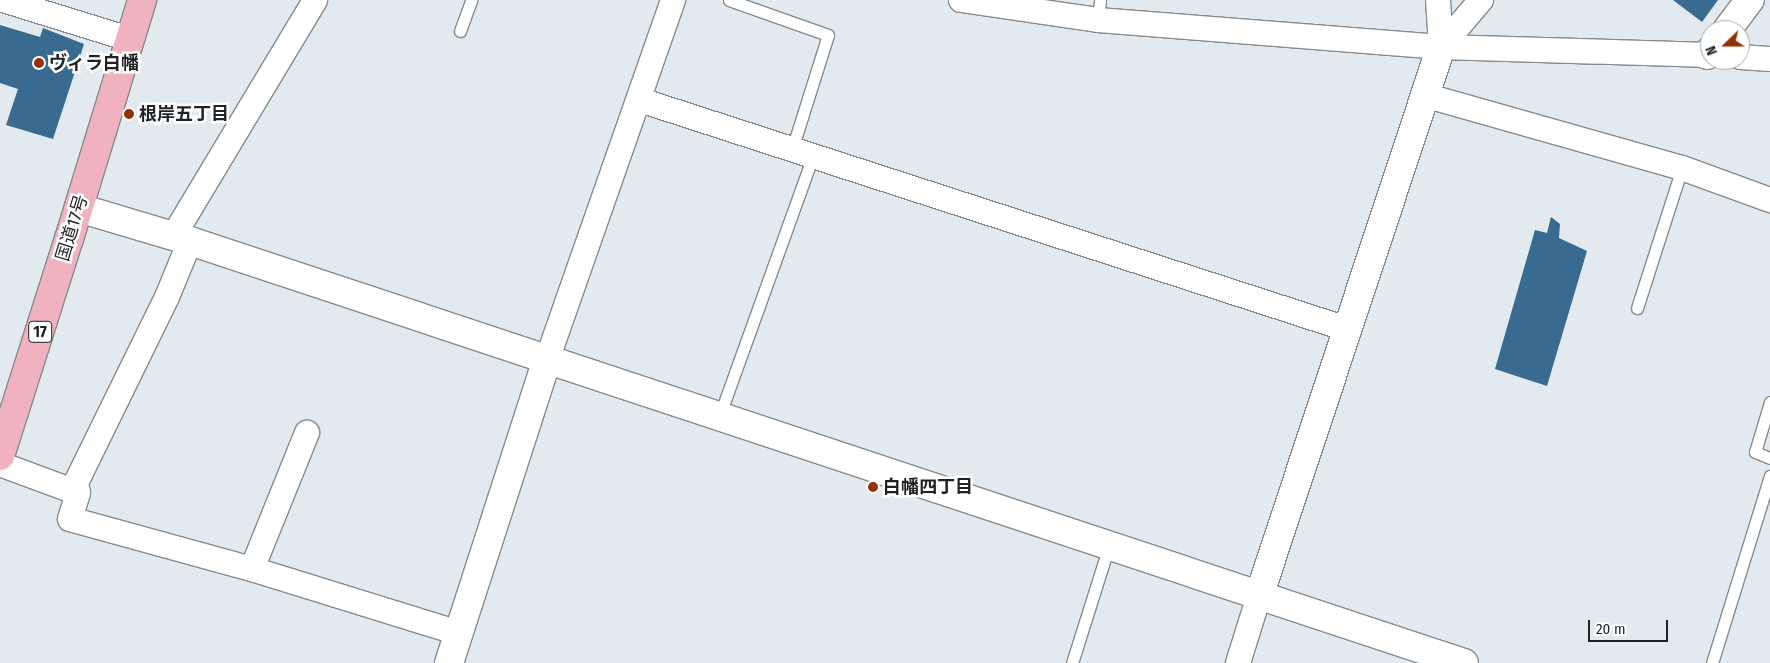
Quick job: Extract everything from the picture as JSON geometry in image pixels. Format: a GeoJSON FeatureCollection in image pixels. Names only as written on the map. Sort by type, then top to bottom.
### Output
{"type":"FeatureCollection","features":[{"type":"Feature","properties":{"kind":"highway","name":"国道17号"},"geometry":{"type":"LineString","coordinates":[[0,456],[79,208],[142,0]]}},
{"type":"Feature","properties":{"kind":"street"},"geometry":{"type":"LineString","coordinates":[[3,0],[130,39]]}},
{"type":"Feature","properties":{"kind":"street"},"geometry":{"type":"LineString","coordinates":[[315,0],[182,238],[167,297],[76,483],[78,492],[70,519],[252,569],[459,633]]}},
{"type":"Feature","properties":{"kind":"street"},"geometry":{"type":"LineString","coordinates":[[449,663],[547,360],[640,100],[673,0]]}},
{"type":"Feature","properties":{"kind":"street"},"geometry":{"type":"LineString","coordinates":[[961,0],[1099,10],[1442,47],[1700,54]]}},
{"type":"Feature","properties":{"kind":"street"},"geometry":{"type":"LineString","coordinates":[[1438,0],[1442,47]]}},
{"type":"Feature","properties":{"kind":"street"},"geometry":{"type":"LineString","coordinates":[[1238,663],[1424,95],[1442,47],[1480,0]]}},
{"type":"Feature","properties":{"kind":"street"},"geometry":{"type":"LineString","coordinates":[[1735,20],[1750,0]]}},
{"type":"Feature","properties":{"kind":"street"},"geometry":{"type":"LineString","coordinates":[[1750,58],[1770,59]]}},
{"type":"Feature","properties":{"kind":"street"},"geometry":{"type":"LineString","coordinates":[[1424,95],[1682,168],[1770,200]]}},
{"type":"Feature","properties":{"kind":"street"},"geometry":{"type":"LineString","coordinates":[[640,100],[1347,329]]}},
{"type":"Feature","properties":{"kind":"street"},"geometry":{"type":"LineString","coordinates":[[79,208],[182,238],[1464,663]]}},
{"type":"Feature","properties":{"kind":"street"},"geometry":{"type":"LineString","coordinates":[[252,569],[307,433]]}},
{"type":"Feature","properties":{"kind":"street"},"geometry":{"type":"LineString","coordinates":[[0,464],[78,492]]}},
{"type":"Feature","properties":{"kind":"lane"},"geometry":{"type":"LineString","coordinates":[[460,31],[471,0]]}},
{"type":"Feature","properties":{"kind":"lane"},"geometry":{"type":"LineString","coordinates":[[719,417],[803,153],[828,35],[729,0]]}},
{"type":"Feature","properties":{"kind":"lane"},"geometry":{"type":"LineString","coordinates":[[1637,308],[1682,168]]}},
{"type":"Feature","properties":{"kind":"lane"},"geometry":{"type":"LineString","coordinates":[[1770,402],[1755,452],[1770,458]]}},
{"type":"Feature","properties":{"kind":"lane"},"geometry":{"type":"LineString","coordinates":[[1712,663],[1770,476]]}},
{"type":"Feature","properties":{"kind":"lane"},"geometry":{"type":"LineString","coordinates":[[1072,663],[1109,546]]}},
{"type":"Feature","properties":{"kind":"building"},"geometry":{"type":"Polygon","coordinates":[[[1673,0],[1718,0],[1703,20],[1700,20],[1673,0]]]}},
{"type":"Feature","properties":{"kind":"building","name":"ヴィラ白幡"},"geometry":{"type":"Polygon","coordinates":[[[0,25],[40,37],[43,28],[84,44],[53,139],[6,125],[18,89],[0,83],[0,25]]]}},
{"type":"Feature","properties":{"kind":"building"},"geometry":{"type":"Polygon","coordinates":[[[1551,217],[1560,224],[1559,238],[1587,251],[1547,386],[1495,369],[1535,230],[1547,233],[1551,217]]]}},
{"type":"Feature","properties":{"kind":"place","name":"ヴィラ白幡"},"geometry":{"type":"Point","coordinates":[39,63]}},
{"type":"Feature","properties":{"kind":"place","name":"根岸五丁目"},"geometry":{"type":"Point","coordinates":[129,114]}},
{"type":"Feature","properties":{"kind":"place","name":"白幡四丁目"},"geometry":{"type":"Point","coordinates":[873,487]}}]}
